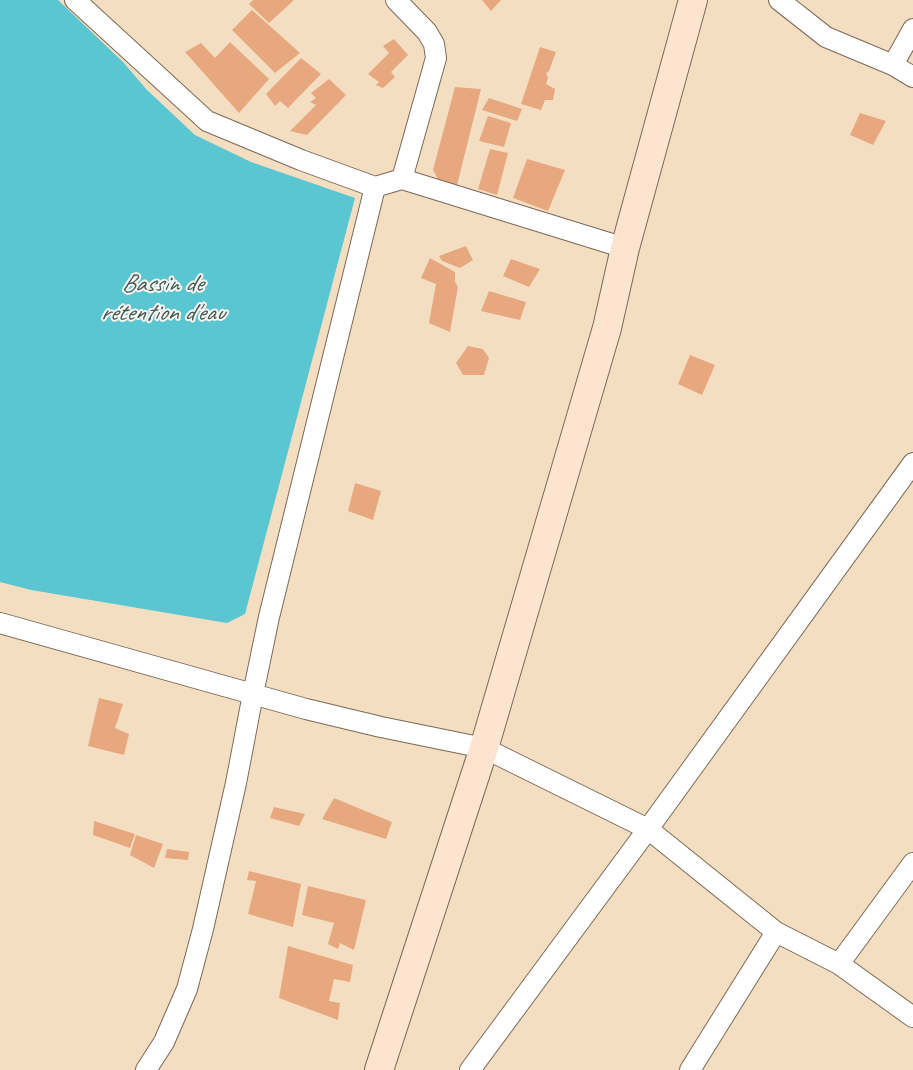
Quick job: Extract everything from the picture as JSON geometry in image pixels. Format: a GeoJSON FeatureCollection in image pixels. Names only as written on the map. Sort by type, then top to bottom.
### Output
{"type":"FeatureCollection","features":[{"type":"Feature","properties":{"kind":"street"},"geometry":{"type":"LineString","coordinates":[[75,0],[207,121],[301,160],[375,187],[402,179],[625,248]]}},
{"type":"Feature","properties":{"kind":"street"},"geometry":{"type":"LineString","coordinates":[[396,0],[428,32],[434,44],[436,58],[402,179]]}},
{"type":"Feature","properties":{"kind":"street"},"geometry":{"type":"LineString","coordinates":[[380,1070],[484,748],[607,328],[625,248],[693,0]]}},
{"type":"Feature","properties":{"kind":"street"},"geometry":{"type":"LineString","coordinates":[[779,0],[826,37],[893,65],[913,77]]}},
{"type":"Feature","properties":{"kind":"street"},"geometry":{"type":"LineString","coordinates":[[893,65],[913,28]]}},
{"type":"Feature","properties":{"kind":"street"},"geometry":{"type":"LineString","coordinates":[[146,1070],[164,1042],[187,989],[203,929],[236,783],[269,617],[375,187]]}},
{"type":"Feature","properties":{"kind":"street"},"geometry":{"type":"LineString","coordinates":[[470,1070],[913,464]]}},
{"type":"Feature","properties":{"kind":"street"},"geometry":{"type":"LineString","coordinates":[[3,629],[118,655],[253,694],[382,727],[484,748],[648,829],[776,932],[839,964],[913,1017]]}},
{"type":"Feature","properties":{"kind":"street"},"geometry":{"type":"LineString","coordinates":[[839,964],[913,863]]}},
{"type":"Feature","properties":{"kind":"street"},"geometry":{"type":"LineString","coordinates":[[690,1070],[776,932]]}},
{"type":"Feature","properties":{"kind":"water","name":"Bassin de rétention d'eau"},"geometry":{"type":"Polygon","coordinates":[[[0,0],[58,0],[123,62],[147,90],[195,135],[251,162],[355,198],[245,614],[227,623],[31,590],[0,582],[0,0]]]}},
{"type":"Feature","properties":{"kind":"building"},"geometry":{"type":"Polygon","coordinates":[[[253,0],[294,0],[269,23],[249,4],[253,0]]]}},
{"type":"Feature","properties":{"kind":"building"},"geometry":{"type":"Polygon","coordinates":[[[482,0],[501,0],[491,11],[482,0]]]}},
{"type":"Feature","properties":{"kind":"building"},"geometry":{"type":"Polygon","coordinates":[[[252,10],[300,53],[275,73],[232,30],[252,10]]]}},
{"type":"Feature","properties":{"kind":"building"},"geometry":{"type":"Polygon","coordinates":[[[394,39],[408,55],[391,72],[395,77],[383,88],[376,85],[379,82],[368,74],[389,53],[383,46],[394,39]]]}},
{"type":"Feature","properties":{"kind":"building"},"geometry":{"type":"Polygon","coordinates":[[[230,42],[269,79],[239,113],[185,52],[201,43],[215,58],[230,42]]]}},
{"type":"Feature","properties":{"kind":"building"},"geometry":{"type":"Polygon","coordinates":[[[540,47],[556,52],[549,71],[546,73],[548,78],[546,84],[555,89],[553,100],[545,100],[541,110],[521,104],[540,47]]]}},
{"type":"Feature","properties":{"kind":"building"},"geometry":{"type":"Polygon","coordinates":[[[301,58],[321,74],[288,108],[280,101],[275,106],[266,94],[301,58]]]}},
{"type":"Feature","properties":{"kind":"building"},"geometry":{"type":"Polygon","coordinates":[[[329,79],[346,95],[307,135],[290,131],[316,105],[310,102],[316,98],[311,93],[329,79]]]}},
{"type":"Feature","properties":{"kind":"building"},"geometry":{"type":"Polygon","coordinates":[[[455,87],[481,89],[457,185],[438,179],[433,170],[455,87]]]}},
{"type":"Feature","properties":{"kind":"building"},"geometry":{"type":"Polygon","coordinates":[[[489,98],[522,109],[517,121],[482,110],[489,98]]]}},
{"type":"Feature","properties":{"kind":"building"},"geometry":{"type":"Polygon","coordinates":[[[860,113],[886,121],[873,145],[850,135],[860,113]]]}},
{"type":"Feature","properties":{"kind":"building"},"geometry":{"type":"Polygon","coordinates":[[[488,116],[511,123],[504,147],[479,141],[488,116]]]}},
{"type":"Feature","properties":{"kind":"building"},"geometry":{"type":"Polygon","coordinates":[[[490,149],[508,153],[497,195],[478,189],[490,149]]]}},
{"type":"Feature","properties":{"kind":"building"},"geometry":{"type":"Polygon","coordinates":[[[527,159],[565,170],[548,211],[513,198],[527,159]]]}},
{"type":"Feature","properties":{"kind":"building"},"geometry":{"type":"Polygon","coordinates":[[[466,246],[473,260],[460,268],[442,261],[439,256],[466,246]]]}},
{"type":"Feature","properties":{"kind":"building"},"geometry":{"type":"Polygon","coordinates":[[[430,258],[455,272],[455,282],[458,287],[450,332],[429,323],[436,284],[421,278],[430,258]]]}},
{"type":"Feature","properties":{"kind":"building"},"geometry":{"type":"Polygon","coordinates":[[[511,259],[540,269],[529,287],[503,276],[511,259]]]}},
{"type":"Feature","properties":{"kind":"building"},"geometry":{"type":"Polygon","coordinates":[[[489,291],[526,302],[520,320],[481,311],[489,291]]]}},
{"type":"Feature","properties":{"kind":"building"},"geometry":{"type":"Polygon","coordinates":[[[468,346],[483,349],[489,358],[484,375],[463,375],[456,363],[468,346]]]}},
{"type":"Feature","properties":{"kind":"building"},"geometry":{"type":"Polygon","coordinates":[[[690,355],[715,365],[702,395],[678,384],[690,355]]]}},
{"type":"Feature","properties":{"kind":"building"},"geometry":{"type":"Polygon","coordinates":[[[355,483],[381,491],[373,520],[348,511],[355,483]]]}},
{"type":"Feature","properties":{"kind":"building"},"geometry":{"type":"Polygon","coordinates":[[[99,698],[123,704],[115,728],[129,734],[124,755],[88,746],[99,698]]]}},
{"type":"Feature","properties":{"kind":"building"},"geometry":{"type":"Polygon","coordinates":[[[334,798],[392,822],[386,839],[322,819],[334,798]]]}},
{"type":"Feature","properties":{"kind":"building"},"geometry":{"type":"Polygon","coordinates":[[[274,807],[305,814],[299,826],[270,818],[274,807]]]}},
{"type":"Feature","properties":{"kind":"building"},"geometry":{"type":"Polygon","coordinates":[[[94,821],[135,834],[130,848],[93,835],[94,821]]]}},
{"type":"Feature","properties":{"kind":"building"},"geometry":{"type":"Polygon","coordinates":[[[136,835],[163,844],[154,868],[130,855],[136,835]]]}},
{"type":"Feature","properties":{"kind":"building"},"geometry":{"type":"Polygon","coordinates":[[[167,849],[189,852],[188,860],[165,858],[167,849]]]}},
{"type":"Feature","properties":{"kind":"building"},"geometry":{"type":"Polygon","coordinates":[[[249,871],[301,884],[293,927],[248,914],[256,881],[247,880],[249,871]]]}},
{"type":"Feature","properties":{"kind":"building"},"geometry":{"type":"Polygon","coordinates":[[[308,886],[366,900],[354,950],[340,943],[338,949],[328,944],[334,923],[302,915],[308,886]]]}},
{"type":"Feature","properties":{"kind":"building"},"geometry":{"type":"Polygon","coordinates":[[[288,946],[353,965],[350,982],[334,979],[329,1001],[340,1003],[338,1020],[279,998],[288,946]]]}}]}
